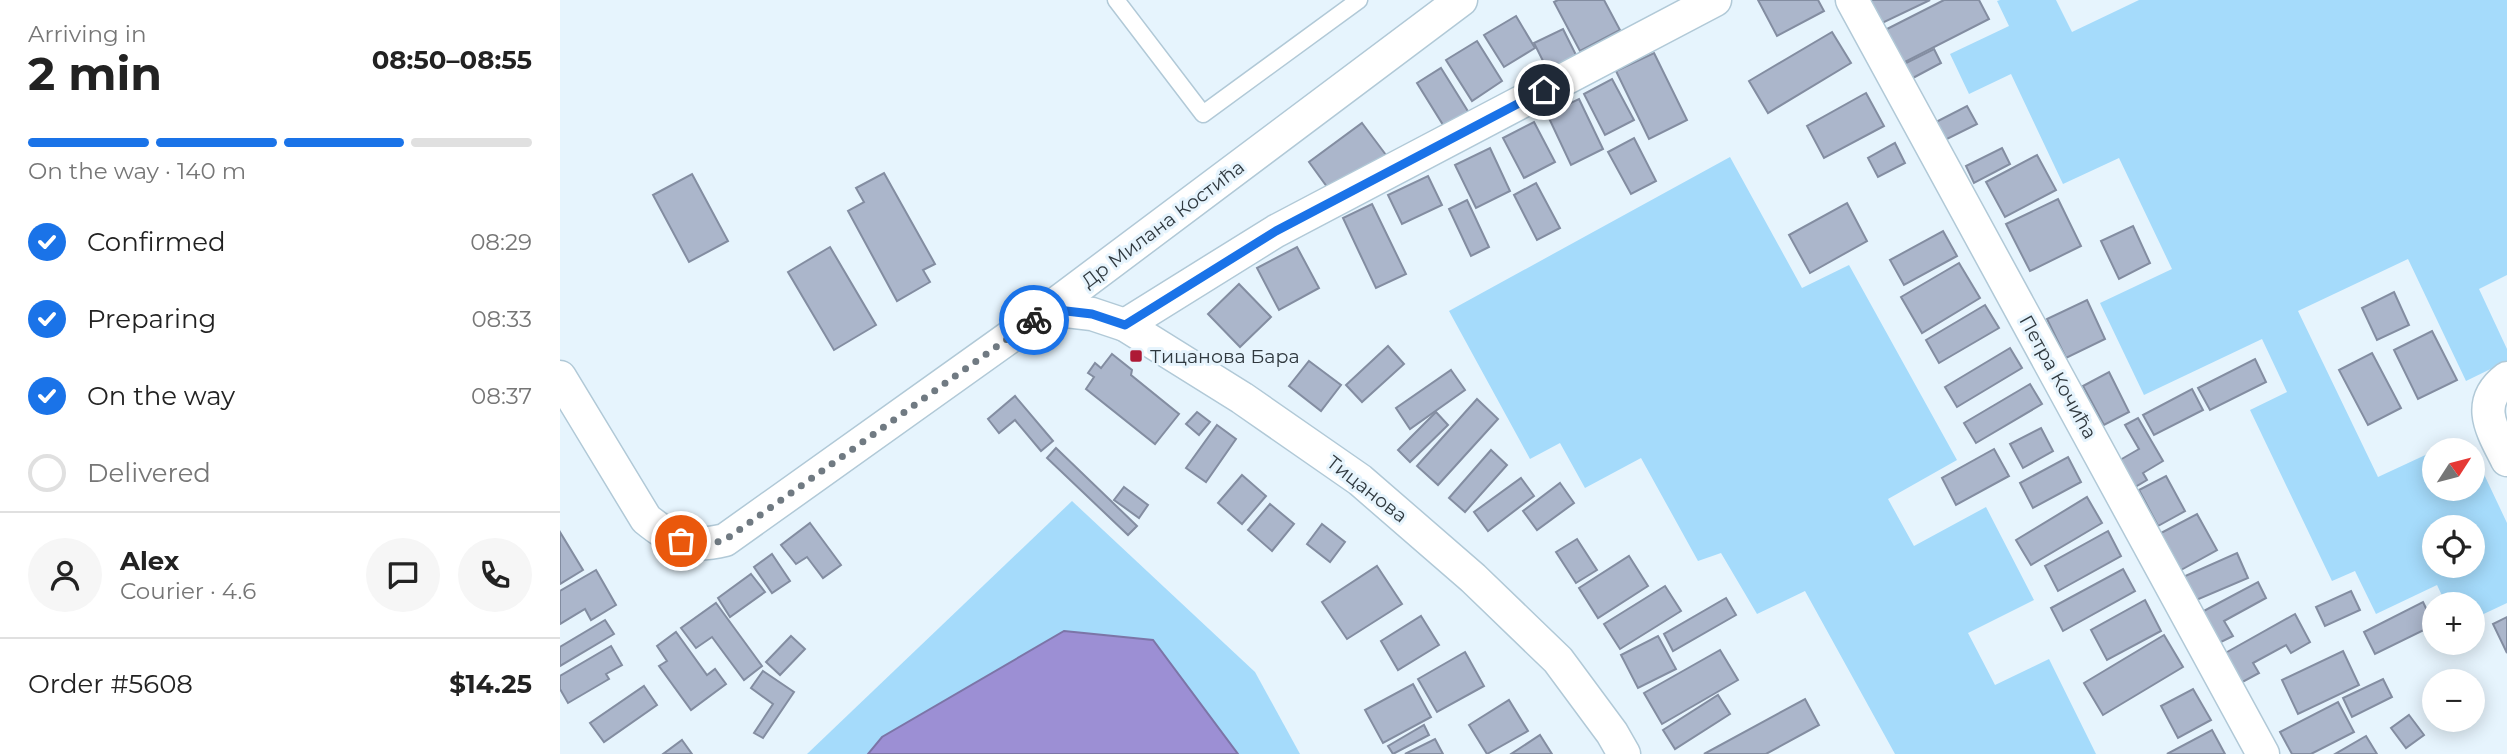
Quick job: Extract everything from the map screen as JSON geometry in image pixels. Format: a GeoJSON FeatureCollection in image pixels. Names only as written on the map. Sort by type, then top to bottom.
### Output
{"type":"FeatureCollection","features":[{"type":"Feature","properties":{"kind":"street","name":"Др Милана Костића"},"geometry":{"type":"LineString","coordinates":[[560,377],[646,519],[664,534],[681,541],[704,545],[725,540],[1049,309],[1461,0]]}},
{"type":"Feature","properties":{"kind":"street"},"geometry":{"type":"LineString","coordinates":[[1125,325],[1276,231],[1715,0]]}},
{"type":"Feature","properties":{"kind":"street","name":"Петра Кочића"},"geometry":{"type":"LineString","coordinates":[[1852,0],[2263,754]]}},
{"type":"Feature","properties":{"kind":"street","name":"Тицанова"},"geometry":{"type":"LineString","coordinates":[[1049,309],[1092,314],[1125,325],[1242,398],[1360,480],[1473,578],[1558,660],[1612,733],[1624,754]]}},
{"type":"Feature","properties":{"kind":"street"},"geometry":{"type":"LineString","coordinates":[[2507,378],[2495,388],[2487,408],[2494,434],[2507,460]]}},
{"type":"Feature","properties":{"kind":"lane"},"geometry":{"type":"LineString","coordinates":[[1116,0],[1203,114],[1359,0]]}},
{"type":"Feature","properties":{"kind":"shaded area"},"geometry":{"type":"Polygon","coordinates":[[[2056,0],[2072,32],[2139,0],[2507,0],[2507,275],[2479,289],[2507,349],[2507,361],[2466,381],[2408,259],[2298,311],[2378,477],[2422,457],[2422,501],[2485,501],[2485,476],[2507,523],[2507,603],[2485,613],[2485,592],[2440,592],[2437,585],[2376,614],[2355,571],[2332,581],[2250,410],[2287,392],[2262,339],[2144,395],[2100,303],[2172,269],[2119,158],[2063,184],[2011,74],[1969,94],[1950,54],[2009,26],[1997,1],[2056,0]]]}},
{"type":"Feature","properties":{"kind":"shaded area"},"geometry":{"type":"Polygon","coordinates":[[[1730,157],[1802,288],[1849,265],[1957,460],[1888,499],[1914,546],[1986,507],[2034,600],[1968,633],[1995,685],[2049,659],[2096,754],[1895,754],[1805,591],[1757,614],[1721,553],[1698,561],[1641,458],[1585,488],[1560,443],[1530,459],[1449,311],[1730,157]]]}},
{"type":"Feature","properties":{"kind":"shaded area"},"geometry":{"type":"Polygon","coordinates":[[[1072,501],[1255,672],[1300,754],[807,754],[1072,501]]]}},
{"type":"Feature","properties":{"kind":"shaded area"},"geometry":{"type":"Polygon","coordinates":[[[1064,631],[1153,640],[1238,754],[868,754],[882,737],[1064,631]]]}},
{"type":"Feature","properties":{"kind":"building"},"geometry":{"type":"Polygon","coordinates":[[[1604,0],[1620,30],[1580,51],[1554,2],[1604,0]]]}},
{"type":"Feature","properties":{"kind":"building"},"geometry":{"type":"Polygon","coordinates":[[[1758,0],[1818,0],[1824,11],[1777,36],[1758,0]]]}},
{"type":"Feature","properties":{"kind":"building"},"geometry":{"type":"Polygon","coordinates":[[[1866,0],[1930,0],[1878,25],[1866,0]]]}},
{"type":"Feature","properties":{"kind":"building"},"geometry":{"type":"Polygon","coordinates":[[[1944,0],[1979,0],[1989,19],[1903,63],[1885,30],[1944,0]]]}},
{"type":"Feature","properties":{"kind":"building"},"geometry":{"type":"Polygon","coordinates":[[[1516,16],[1535,48],[1504,67],[1484,35],[1516,16]]]}},
{"type":"Feature","properties":{"kind":"building"},"geometry":{"type":"Polygon","coordinates":[[[1563,29],[1580,63],[1551,77],[1534,43],[1563,29]]]}},
{"type":"Feature","properties":{"kind":"building"},"geometry":{"type":"Polygon","coordinates":[[[1832,32],[1851,63],[1768,113],[1749,81],[1832,32]]]}},
{"type":"Feature","properties":{"kind":"building"},"geometry":{"type":"Polygon","coordinates":[[[1477,41],[1502,81],[1472,101],[1446,60],[1477,41]]]}},
{"type":"Feature","properties":{"kind":"building"},"geometry":{"type":"Polygon","coordinates":[[[1934,49],[1941,63],[1911,79],[1904,64],[1934,49]]]}},
{"type":"Feature","properties":{"kind":"building"},"geometry":{"type":"Polygon","coordinates":[[[1654,53],[1687,120],[1649,139],[1616,71],[1654,53]]]}},
{"type":"Feature","properties":{"kind":"building"},"geometry":{"type":"Polygon","coordinates":[[[1441,68],[1469,113],[1445,128],[1417,83],[1441,68]]]}},
{"type":"Feature","properties":{"kind":"building"},"geometry":{"type":"Polygon","coordinates":[[[1612,79],[1634,120],[1605,135],[1584,94],[1612,79]]]}},
{"type":"Feature","properties":{"kind":"building"},"geometry":{"type":"Polygon","coordinates":[[[1866,93],[1884,126],[1824,158],[1807,126],[1866,93]]]}},
{"type":"Feature","properties":{"kind":"building"},"geometry":{"type":"Polygon","coordinates":[[[1579,99],[1603,149],[1571,165],[1547,114],[1579,99]]]}},
{"type":"Feature","properties":{"kind":"building"},"geometry":{"type":"Polygon","coordinates":[[[1967,106],[1977,124],[1945,140],[1936,122],[1967,106]]]}},
{"type":"Feature","properties":{"kind":"building"},"geometry":{"type":"Polygon","coordinates":[[[1534,122],[1555,162],[1524,178],[1503,138],[1534,122]]]}},
{"type":"Feature","properties":{"kind":"building"},"geometry":{"type":"Polygon","coordinates":[[[1362,123],[1386,155],[1333,195],[1309,162],[1362,123]]]}},
{"type":"Feature","properties":{"kind":"building"},"geometry":{"type":"Polygon","coordinates":[[[1634,138],[1656,181],[1631,194],[1608,152],[1634,138]]]}},
{"type":"Feature","properties":{"kind":"building"},"geometry":{"type":"Polygon","coordinates":[[[1895,143],[1905,163],[1878,177],[1868,158],[1895,143]]]}},
{"type":"Feature","properties":{"kind":"building"},"geometry":{"type":"Polygon","coordinates":[[[1490,148],[1510,191],[1476,208],[1455,165],[1490,148]]]}},
{"type":"Feature","properties":{"kind":"building"},"geometry":{"type":"Polygon","coordinates":[[[2002,148],[2010,164],[1974,183],[1966,166],[2002,148]]]}},
{"type":"Feature","properties":{"kind":"building"},"geometry":{"type":"Polygon","coordinates":[[[2037,155],[2056,190],[2005,217],[1986,182],[2037,155]]]}},
{"type":"Feature","properties":{"kind":"building"},"geometry":{"type":"Polygon","coordinates":[[[884,173],[935,264],[923,270],[930,282],[897,301],[848,211],[864,202],[856,188],[884,173]]]}},
{"type":"Feature","properties":{"kind":"building"},"geometry":{"type":"Polygon","coordinates":[[[692,174],[728,241],[689,262],[653,195],[692,174]]]}},
{"type":"Feature","properties":{"kind":"building"},"geometry":{"type":"Polygon","coordinates":[[[1428,176],[1442,205],[1402,224],[1388,195],[1428,176]]]}},
{"type":"Feature","properties":{"kind":"building"},"geometry":{"type":"Polygon","coordinates":[[[1536,183],[1560,228],[1537,240],[1514,195],[1536,183]]]}},
{"type":"Feature","properties":{"kind":"building"},"geometry":{"type":"Polygon","coordinates":[[[2058,199],[2081,246],[2030,271],[2006,224],[2058,199]]]}},
{"type":"Feature","properties":{"kind":"building"},"geometry":{"type":"Polygon","coordinates":[[[1467,200],[1489,247],[1471,256],[1449,209],[1467,200]]]}},
{"type":"Feature","properties":{"kind":"building"},"geometry":{"type":"Polygon","coordinates":[[[1847,203],[1867,241],[1810,273],[1789,235],[1847,203]]]}},
{"type":"Feature","properties":{"kind":"building"},"geometry":{"type":"Polygon","coordinates":[[[1372,204],[1406,274],[1376,288],[1343,218],[1372,204]]]}},
{"type":"Feature","properties":{"kind":"building"},"geometry":{"type":"Polygon","coordinates":[[[2133,226],[2150,263],[2119,279],[2101,241],[2133,226]]]}},
{"type":"Feature","properties":{"kind":"building"},"geometry":{"type":"Polygon","coordinates":[[[1943,231],[1957,256],[1904,285],[1890,260],[1943,231]]]}},
{"type":"Feature","properties":{"kind":"building"},"geometry":{"type":"Polygon","coordinates":[[[830,247],[876,325],[834,350],[788,272],[830,247]]]}},
{"type":"Feature","properties":{"kind":"building"},"geometry":{"type":"Polygon","coordinates":[[[1297,247],[1319,288],[1279,310],[1257,268],[1297,247]]]}},
{"type":"Feature","properties":{"kind":"building"},"geometry":{"type":"Polygon","coordinates":[[[1959,263],[1980,298],[1922,333],[1901,297],[1959,263]]]}},
{"type":"Feature","properties":{"kind":"building"},"geometry":{"type":"Polygon","coordinates":[[[1239,284],[1271,317],[1240,347],[1208,314],[1239,284]]]}},
{"type":"Feature","properties":{"kind":"building"},"geometry":{"type":"Polygon","coordinates":[[[2394,292],[2409,325],[2377,340],[2362,308],[2394,292]]]}},
{"type":"Feature","properties":{"kind":"building"},"geometry":{"type":"Polygon","coordinates":[[[2087,300],[2105,339],[2066,358],[2047,319],[2087,300]]]}},
{"type":"Feature","properties":{"kind":"building"},"geometry":{"type":"Polygon","coordinates":[[[1985,305],[1999,328],[1939,363],[1926,340],[1985,305]]]}},
{"type":"Feature","properties":{"kind":"building"},"geometry":{"type":"Polygon","coordinates":[[[2432,331],[2457,380],[2418,399],[2394,350],[2432,331]]]}},
{"type":"Feature","properties":{"kind":"building"},"geometry":{"type":"Polygon","coordinates":[[[1388,346],[1404,364],[1362,402],[1346,385],[1388,346]]]}},
{"type":"Feature","properties":{"kind":"building"},"geometry":{"type":"Polygon","coordinates":[[[2010,348],[2022,368],[1957,407],[1945,387],[2010,348]]]}},
{"type":"Feature","properties":{"kind":"building"},"geometry":{"type":"Polygon","coordinates":[[[2372,353],[2401,408],[2368,425],[2339,370],[2372,353]]]}},
{"type":"Feature","properties":{"kind":"building"},"geometry":{"type":"Polygon","coordinates":[[[1112,354],[1132,370],[1131,375],[1179,414],[1155,444],[1086,389],[1094,377],[1088,373],[1095,363],[1101,368],[1112,354]]]}},
{"type":"Feature","properties":{"kind":"building"},"geometry":{"type":"Polygon","coordinates":[[[2255,359],[2266,382],[2210,410],[2198,388],[2255,359]]]}},
{"type":"Feature","properties":{"kind":"building"},"geometry":{"type":"Polygon","coordinates":[[[1309,361],[1341,385],[1321,411],[1289,386],[1309,361]]]}},
{"type":"Feature","properties":{"kind":"building"},"geometry":{"type":"Polygon","coordinates":[[[1451,370],[1465,390],[1410,429],[1396,408],[1451,370]]]}},
{"type":"Feature","properties":{"kind":"building"},"geometry":{"type":"Polygon","coordinates":[[[2109,372],[2129,412],[2104,425],[2083,386],[2109,372]]]}},
{"type":"Feature","properties":{"kind":"building"},"geometry":{"type":"Polygon","coordinates":[[[2030,384],[2042,404],[1976,443],[1964,423],[2030,384]]]}},
{"type":"Feature","properties":{"kind":"building"},"geometry":{"type":"Polygon","coordinates":[[[2192,389],[2203,410],[2154,435],[2143,415],[2192,389]]]}},
{"type":"Feature","properties":{"kind":"building"},"geometry":{"type":"Polygon","coordinates":[[[1015,396],[1053,441],[1041,451],[1015,420],[999,433],[988,419],[1015,396]]]}},
{"type":"Feature","properties":{"kind":"building"},"geometry":{"type":"Polygon","coordinates":[[[1477,399],[1498,419],[1438,485],[1417,466],[1477,399]]]}},
{"type":"Feature","properties":{"kind":"building"},"geometry":{"type":"Polygon","coordinates":[[[1197,412],[1210,422],[1199,435],[1186,424],[1197,412]]]}},
{"type":"Feature","properties":{"kind":"building"},"geometry":{"type":"Polygon","coordinates":[[[1436,412],[1448,425],[1410,462],[1398,450],[1436,412]]]}},
{"type":"Feature","properties":{"kind":"building"},"geometry":{"type":"Polygon","coordinates":[[[2138,418],[2163,461],[2143,473],[2147,480],[2135,487],[2120,460],[2139,449],[2125,425],[2138,418]]]}},
{"type":"Feature","properties":{"kind":"building"},"geometry":{"type":"Polygon","coordinates":[[[1217,425],[1236,439],[1206,482],[1186,468],[1217,425]]]}},
{"type":"Feature","properties":{"kind":"building"},"geometry":{"type":"Polygon","coordinates":[[[2041,428],[2053,451],[2023,468],[2010,444],[2041,428]]]}},
{"type":"Feature","properties":{"kind":"building"},"geometry":{"type":"Polygon","coordinates":[[[1056,448],[1137,526],[1128,535],[1047,458],[1056,448]]]}},
{"type":"Feature","properties":{"kind":"building"},"geometry":{"type":"Polygon","coordinates":[[[1994,449],[2009,476],[1956,505],[1942,478],[1994,449]]]}},
{"type":"Feature","properties":{"kind":"building"},"geometry":{"type":"Polygon","coordinates":[[[1491,450],[1507,465],[1465,512],[1449,498],[1491,450]]]}},
{"type":"Feature","properties":{"kind":"building"},"geometry":{"type":"Polygon","coordinates":[[[2068,457],[2081,482],[2033,508],[2020,483],[2068,457]]]}},
{"type":"Feature","properties":{"kind":"building"},"geometry":{"type":"Polygon","coordinates":[[[1242,475],[1266,496],[1242,524],[1218,503],[1242,475]]]}},
{"type":"Feature","properties":{"kind":"building"},"geometry":{"type":"Polygon","coordinates":[[[2166,476],[2185,511],[2158,526],[2139,490],[2166,476]]]}},
{"type":"Feature","properties":{"kind":"building"},"geometry":{"type":"Polygon","coordinates":[[[1521,478],[1534,496],[1488,531],[1474,512],[1521,478]]]}},
{"type":"Feature","properties":{"kind":"building"},"geometry":{"type":"Polygon","coordinates":[[[1560,483],[1574,503],[1537,530],[1523,511],[1560,483]]]}},
{"type":"Feature","properties":{"kind":"building"},"geometry":{"type":"Polygon","coordinates":[[[1124,487],[1148,505],[1139,518],[1114,500],[1124,487]]]}},
{"type":"Feature","properties":{"kind":"building"},"geometry":{"type":"Polygon","coordinates":[[[2087,497],[2102,523],[2031,565],[2016,540],[2087,497]]]}},
{"type":"Feature","properties":{"kind":"building"},"geometry":{"type":"Polygon","coordinates":[[[1270,504],[1294,524],[1272,551],[1248,530],[1270,504]]]}},
{"type":"Feature","properties":{"kind":"building"},"geometry":{"type":"Polygon","coordinates":[[[2197,514],[2217,550],[2181,570],[2161,533],[2197,514]]]}},
{"type":"Feature","properties":{"kind":"building"},"geometry":{"type":"Polygon","coordinates":[[[810,523],[841,565],[823,578],[807,557],[796,564],[781,545],[810,523]]]}},
{"type":"Feature","properties":{"kind":"building"},"geometry":{"type":"Polygon","coordinates":[[[1322,524],[1345,542],[1330,562],[1307,544],[1322,524]]]}},
{"type":"Feature","properties":{"kind":"building"},"geometry":{"type":"Polygon","coordinates":[[[2108,531],[2121,556],[2058,591],[2045,566],[2108,531]]]}},
{"type":"Feature","properties":{"kind":"building"},"geometry":{"type":"Polygon","coordinates":[[[560,532],[583,570],[560,584],[560,532]]]}},
{"type":"Feature","properties":{"kind":"building"},"geometry":{"type":"Polygon","coordinates":[[[1577,539],[1597,570],[1576,583],[1556,552],[1577,539]]]}},
{"type":"Feature","properties":{"kind":"building"},"geometry":{"type":"Polygon","coordinates":[[[2237,553],[2248,578],[2194,601],[2183,577],[2237,553]]]}},
{"type":"Feature","properties":{"kind":"building"},"geometry":{"type":"Polygon","coordinates":[[[772,554],[790,581],[772,593],[754,567],[772,554]]]}},
{"type":"Feature","properties":{"kind":"building"},"geometry":{"type":"Polygon","coordinates":[[[1629,556],[1648,586],[1598,618],[1579,588],[1629,556]]]}},
{"type":"Feature","properties":{"kind":"building"},"geometry":{"type":"Polygon","coordinates":[[[1377,566],[1402,604],[1347,639],[1322,602],[1377,566]]]}},
{"type":"Feature","properties":{"kind":"building"},"geometry":{"type":"Polygon","coordinates":[[[2123,569],[2135,591],[2063,631],[2051,608],[2123,569]]]}},
{"type":"Feature","properties":{"kind":"building"},"geometry":{"type":"Polygon","coordinates":[[[596,570],[616,605],[591,620],[585,609],[560,624],[560,591],[596,570]]]}},
{"type":"Feature","properties":{"kind":"building"},"geometry":{"type":"Polygon","coordinates":[[[751,574],[765,592],[730,617],[718,598],[751,574]]]}},
{"type":"Feature","properties":{"kind":"building"},"geometry":{"type":"Polygon","coordinates":[[[2258,582],[2266,598],[2224,621],[2233,636],[2217,644],[2200,613],[2258,582]]]}},
{"type":"Feature","properties":{"kind":"building"},"geometry":{"type":"Polygon","coordinates":[[[1665,586],[1681,611],[1620,649],[1604,624],[1665,586]]]}},
{"type":"Feature","properties":{"kind":"building"},"geometry":{"type":"Polygon","coordinates":[[[2351,591],[2360,610],[2325,626],[2316,607],[2351,591]]]}},
{"type":"Feature","properties":{"kind":"building"},"geometry":{"type":"Polygon","coordinates":[[[1726,598],[1736,615],[1673,651],[1664,634],[1726,598]]]}},
{"type":"Feature","properties":{"kind":"building"},"geometry":{"type":"Polygon","coordinates":[[[2145,600],[2161,631],[2107,660],[2091,630],[2145,600]]]}},
{"type":"Feature","properties":{"kind":"building"},"geometry":{"type":"Polygon","coordinates":[[[716,603],[762,666],[744,680],[712,637],[696,648],[681,628],[716,603]]]}},
{"type":"Feature","properties":{"kind":"building"},"geometry":{"type":"Polygon","coordinates":[[[2422,603],[2422,631],[2375,654],[2364,632],[2422,603]]]}},
{"type":"Feature","properties":{"kind":"building"},"geometry":{"type":"Polygon","coordinates":[[[2295,614],[2310,642],[2291,653],[2286,645],[2253,663],[2259,673],[2237,685],[2220,656],[2295,614]]]}},
{"type":"Feature","properties":{"kind":"building"},"geometry":{"type":"Polygon","coordinates":[[[1421,616],[1439,645],[1398,670],[1381,641],[1421,616]]]}},
{"type":"Feature","properties":{"kind":"building"},"geometry":{"type":"Polygon","coordinates":[[[2507,617],[2507,653],[2493,624],[2507,617]]]}},
{"type":"Feature","properties":{"kind":"building"},"geometry":{"type":"Polygon","coordinates":[[[605,620],[614,634],[560,666],[560,647],[605,620]]]}},
{"type":"Feature","properties":{"kind":"building"},"geometry":{"type":"Polygon","coordinates":[[[676,632],[707,675],[715,669],[726,684],[691,710],[659,666],[667,661],[657,646],[676,632]]]}},
{"type":"Feature","properties":{"kind":"building"},"geometry":{"type":"Polygon","coordinates":[[[2164,635],[2183,667],[2103,715],[2084,683],[2164,635]]]}},
{"type":"Feature","properties":{"kind":"building"},"geometry":{"type":"Polygon","coordinates":[[[791,636],[805,649],[780,675],[766,662],[791,636]]]}},
{"type":"Feature","properties":{"kind":"building"},"geometry":{"type":"Polygon","coordinates":[[[1658,636],[1676,669],[1638,688],[1621,655],[1658,636]]]}},
{"type":"Feature","properties":{"kind":"building"},"geometry":{"type":"Polygon","coordinates":[[[611,646],[622,665],[606,674],[609,679],[568,703],[560,689],[560,676],[611,646]]]}},
{"type":"Feature","properties":{"kind":"building"},"geometry":{"type":"Polygon","coordinates":[[[1720,650],[1738,680],[1662,724],[1644,693],[1720,650]]]}},
{"type":"Feature","properties":{"kind":"building"},"geometry":{"type":"Polygon","coordinates":[[[2343,651],[2359,685],[2298,714],[2282,680],[2343,651]]]}},
{"type":"Feature","properties":{"kind":"building"},"geometry":{"type":"Polygon","coordinates":[[[1465,652],[1484,686],[1437,712],[1418,679],[1465,652]]]}},
{"type":"Feature","properties":{"kind":"building"},"geometry":{"type":"Polygon","coordinates":[[[763,671],[794,692],[763,738],[754,733],[773,704],[751,688],[763,671]]]}},
{"type":"Feature","properties":{"kind":"building"},"geometry":{"type":"Polygon","coordinates":[[[2383,679],[2392,697],[2352,717],[2343,698],[2383,679]]]}},
{"type":"Feature","properties":{"kind":"building"},"geometry":{"type":"Polygon","coordinates":[[[1413,684],[1431,717],[1383,743],[1365,710],[1413,684]]]}},
{"type":"Feature","properties":{"kind":"building"},"geometry":{"type":"Polygon","coordinates":[[[644,686],[657,705],[604,742],[590,723],[644,686]]]}},
{"type":"Feature","properties":{"kind":"building"},"geometry":{"type":"Polygon","coordinates":[[[2193,689],[2211,720],[2178,738],[2161,706],[2193,689]]]}},
{"type":"Feature","properties":{"kind":"building"},"geometry":{"type":"Polygon","coordinates":[[[1718,695],[1730,714],[1675,749],[1663,730],[1718,695]]]}},
{"type":"Feature","properties":{"kind":"building"},"geometry":{"type":"Polygon","coordinates":[[[1805,699],[1819,725],[1766,754],[1704,754],[1805,699]]]}},
{"type":"Feature","properties":{"kind":"building"},"geometry":{"type":"Polygon","coordinates":[[[1509,700],[1528,731],[1487,754],[1469,725],[1509,700]]]}},
{"type":"Feature","properties":{"kind":"building"},"geometry":{"type":"Polygon","coordinates":[[[2338,702],[2354,732],[2311,754],[2292,754],[2280,732],[2338,702]]]}},
{"type":"Feature","properties":{"kind":"building"},"geometry":{"type":"Polygon","coordinates":[[[2409,715],[2424,735],[2406,748],[2391,728],[2409,715]]]}},
{"type":"Feature","properties":{"kind":"building"},"geometry":{"type":"Polygon","coordinates":[[[1424,725],[1429,735],[1393,754],[1388,746],[1424,725]]]}},
{"type":"Feature","properties":{"kind":"building"},"geometry":{"type":"Polygon","coordinates":[[[2212,730],[2225,754],[2167,754],[2212,730]]]}},
{"type":"Feature","properties":{"kind":"building"},"geometry":{"type":"Polygon","coordinates":[[[1540,735],[1552,754],[1511,754],[1540,735]]]}},
{"type":"Feature","properties":{"kind":"building"},"geometry":{"type":"Polygon","coordinates":[[[2366,736],[2377,754],[2335,754],[2366,736]]]}},
{"type":"Feature","properties":{"kind":"building"},"geometry":{"type":"Polygon","coordinates":[[[1435,739],[1443,754],[1405,754],[1435,739]]]}},
{"type":"Feature","properties":{"kind":"building"},"geometry":{"type":"Polygon","coordinates":[[[682,740],[692,754],[663,754],[682,740]]]}},
{"type":"Feature","properties":{"kind":"way so far"},"geometry":{"type":"LineString","coordinates":[[681,541],[704,545],[725,540],[1034,320]]}},
{"type":"Feature","properties":{"kind":"place","name":"Тицанова Бара"},"geometry":{"type":"Point","coordinates":[1136,356]}},
{"type":"Feature","properties":{"kind":"route"},"geometry":{"type":"LineString","coordinates":[[1034,320],[1049,309],[1092,314],[1125,325],[1276,231],[1544,90]]}}]}
